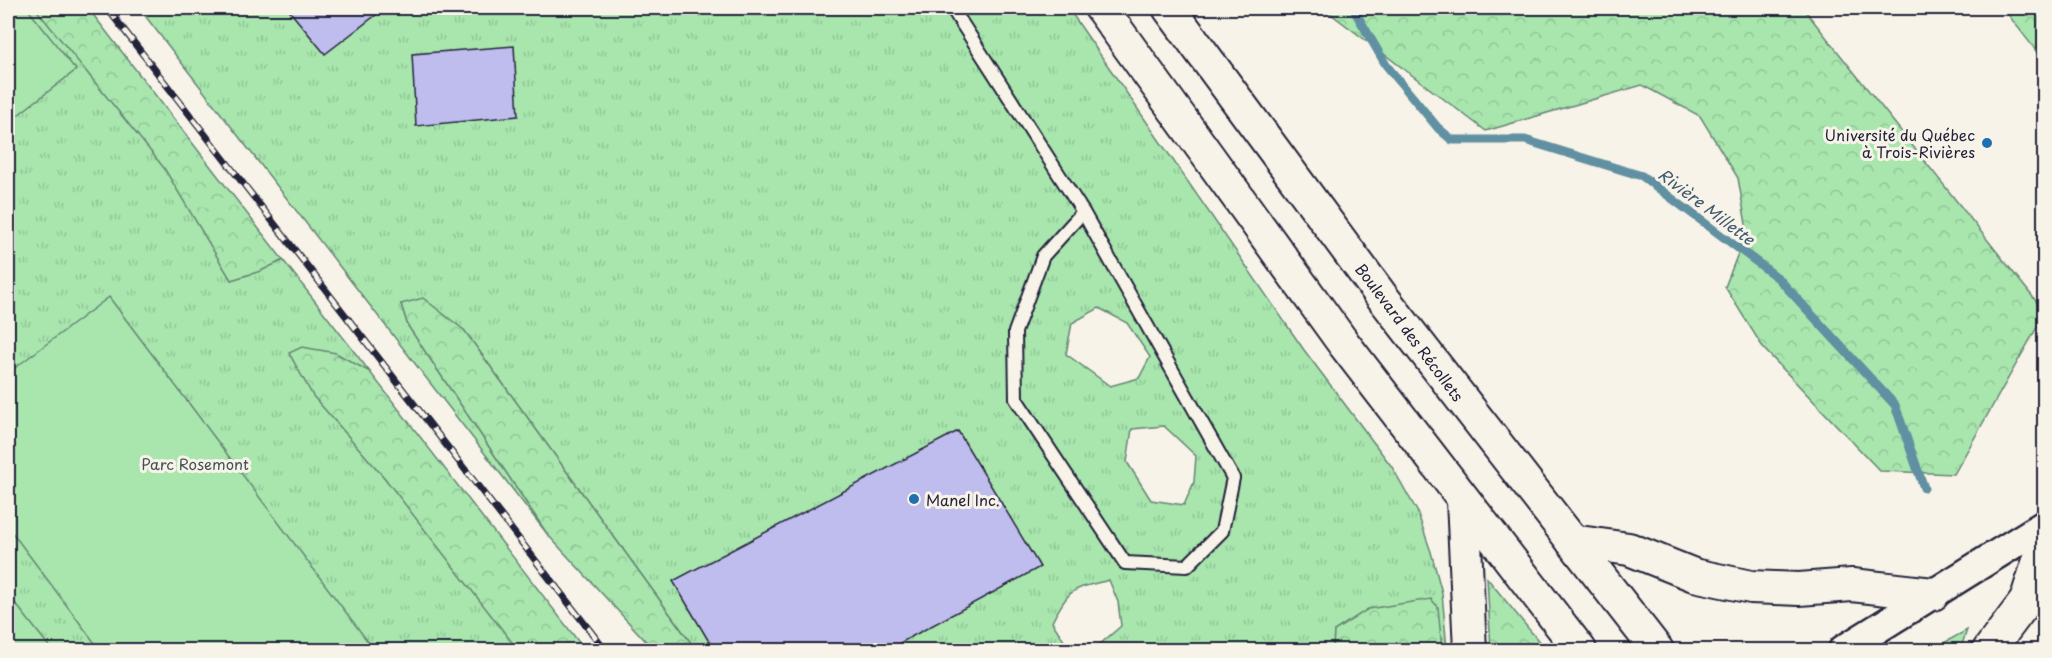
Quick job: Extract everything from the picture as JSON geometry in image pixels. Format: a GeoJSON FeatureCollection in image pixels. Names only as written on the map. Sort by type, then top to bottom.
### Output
{"type":"FeatureCollection","features":[{"type":"Feature","properties":{"kind":"main road"},"geometry":{"type":"LineString","coordinates":[[1101,8],[1344,344],[1580,651]]}},
{"type":"Feature","properties":{"kind":"main road","name":"Boulevard des Récollets"},"geometry":{"type":"LineString","coordinates":[[1169,8],[1380,294],[1657,651]]}},
{"type":"Feature","properties":{"kind":"main road"},"geometry":{"type":"LineString","coordinates":[[1463,500],[1470,651]]}},
{"type":"Feature","properties":{"kind":"main road"},"geometry":{"type":"LineString","coordinates":[[1572,541],[1629,549],[1694,575],[1751,587],[1800,589],[1852,585],[1933,594]]}},
{"type":"Feature","properties":{"kind":"main road"},"geometry":{"type":"LineString","coordinates":[[1989,651],[2026,601],[2044,545]]}},
{"type":"Feature","properties":{"kind":"street"},"geometry":{"type":"LineString","coordinates":[[1843,651],[2044,525]]}},
{"type":"Feature","properties":{"kind":"lane"},"geometry":{"type":"LineString","coordinates":[[952,8],[1083,212],[1233,478],[1222,531],[1187,566],[1125,563],[1016,399],[1015,332],[1043,256],[1083,212]]}},
{"type":"Feature","properties":{"kind":"green space","name":"Parc Rosemont"},"geometry":{"type":"Polygon","coordinates":[[[8,8],[81,8],[278,263],[283,260],[370,372],[359,366],[578,650],[8,650],[8,8]]]}},
{"type":"Feature","properties":{"kind":"green space"},"geometry":{"type":"Polygon","coordinates":[[[8,8],[27,8],[76,70],[10,121],[8,118],[8,8]]]}},
{"type":"Feature","properties":{"kind":"green space"},"geometry":{"type":"Polygon","coordinates":[[[35,8],[88,8],[283,260],[261,271],[231,280],[164,168],[35,8]]]}},
{"type":"Feature","properties":{"kind":"green space"},"geometry":{"type":"Polygon","coordinates":[[[139,8],[1068,8],[1304,350],[1392,467],[1417,511],[1431,552],[1442,593],[1447,650],[1442,650],[1441,639],[1334,631],[1333,650],[696,650],[464,330],[401,304],[408,326],[548,535],[139,8]],[[1099,308],[1072,323],[1066,354],[1110,386],[1139,378],[1150,357],[1127,323],[1099,308]],[[1164,426],[1132,429],[1127,462],[1151,500],[1184,505],[1194,482],[1196,456],[1164,426]],[[1109,580],[1079,588],[1063,602],[1052,622],[1068,647],[1099,645],[1121,626],[1118,602],[1109,580]]]}},
{"type":"Feature","properties":{"kind":"green space"},"geometry":{"type":"Polygon","coordinates":[[[1323,8],[1803,8],[2044,311],[2044,315],[1954,474],[1880,471],[1764,349],[1725,287],[1747,230],[1738,178],[1700,116],[1642,85],[1486,131],[1323,8]]]}},
{"type":"Feature","properties":{"kind":"green space"},"geometry":{"type":"Polygon","coordinates":[[[2003,8],[2044,8],[2044,61],[2003,8]]]}},
{"type":"Feature","properties":{"kind":"green space"},"geometry":{"type":"Polygon","coordinates":[[[109,297],[369,643],[358,650],[100,650],[8,527],[8,373],[109,297]]]}},
{"type":"Feature","properties":{"kind":"green space"},"geometry":{"type":"Polygon","coordinates":[[[423,298],[464,330],[696,650],[654,650],[548,535],[408,326],[401,304],[423,298]]]}},
{"type":"Feature","properties":{"kind":"green space"},"geometry":{"type":"Polygon","coordinates":[[[302,347],[336,353],[370,372],[585,650],[518,650],[383,476],[313,396],[289,353],[302,347]]]}},
{"type":"Feature","properties":{"kind":"green space"},"geometry":{"type":"Polygon","coordinates":[[[1487,578],[1546,650],[1491,650],[1487,578]]]}},
{"type":"Feature","properties":{"kind":"green space"},"geometry":{"type":"Polygon","coordinates":[[[8,594],[52,650],[8,650],[8,594]]]}},
{"type":"Feature","properties":{"kind":"green space"},"geometry":{"type":"Polygon","coordinates":[[[1431,599],[1438,607],[1442,650],[1333,650],[1334,631],[1368,609],[1431,599]]]}},
{"type":"Feature","properties":{"kind":"green space"},"geometry":{"type":"Polygon","coordinates":[[[1967,630],[1960,650],[1931,650],[1967,630]]]}},
{"type":"Feature","properties":{"kind":"building"},"geometry":{"type":"Polygon","coordinates":[[[287,8],[385,8],[325,54],[287,8]]]}},
{"type":"Feature","properties":{"kind":"building"},"geometry":{"type":"Polygon","coordinates":[[[514,46],[518,116],[416,126],[412,54],[514,46]]]}},
{"type":"Feature","properties":{"kind":"building","name":"Manel Inc."},"geometry":{"type":"Polygon","coordinates":[[[958,431],[1040,567],[887,650],[714,650],[673,581],[958,431]]]}},
{"type":"Feature","properties":{"kind":"waterway","name":"Rivière Millette"},"geometry":{"type":"LineString","coordinates":[[1353,8],[1386,65],[1438,128],[1452,140],[1525,140],[1642,176],[1778,278],[1895,405],[1924,488]]}},
{"type":"Feature","properties":{"kind":"railway"},"geometry":{"type":"LineString","coordinates":[[107,8],[605,650]]}},
{"type":"Feature","properties":{"kind":"place","name":"Université du Québec à Trois-Rivières"},"geometry":{"type":"Point","coordinates":[1987,143]}},
{"type":"Feature","properties":{"kind":"place","name":"Manel Inc."},"geometry":{"type":"Point","coordinates":[914,499]}}]}
